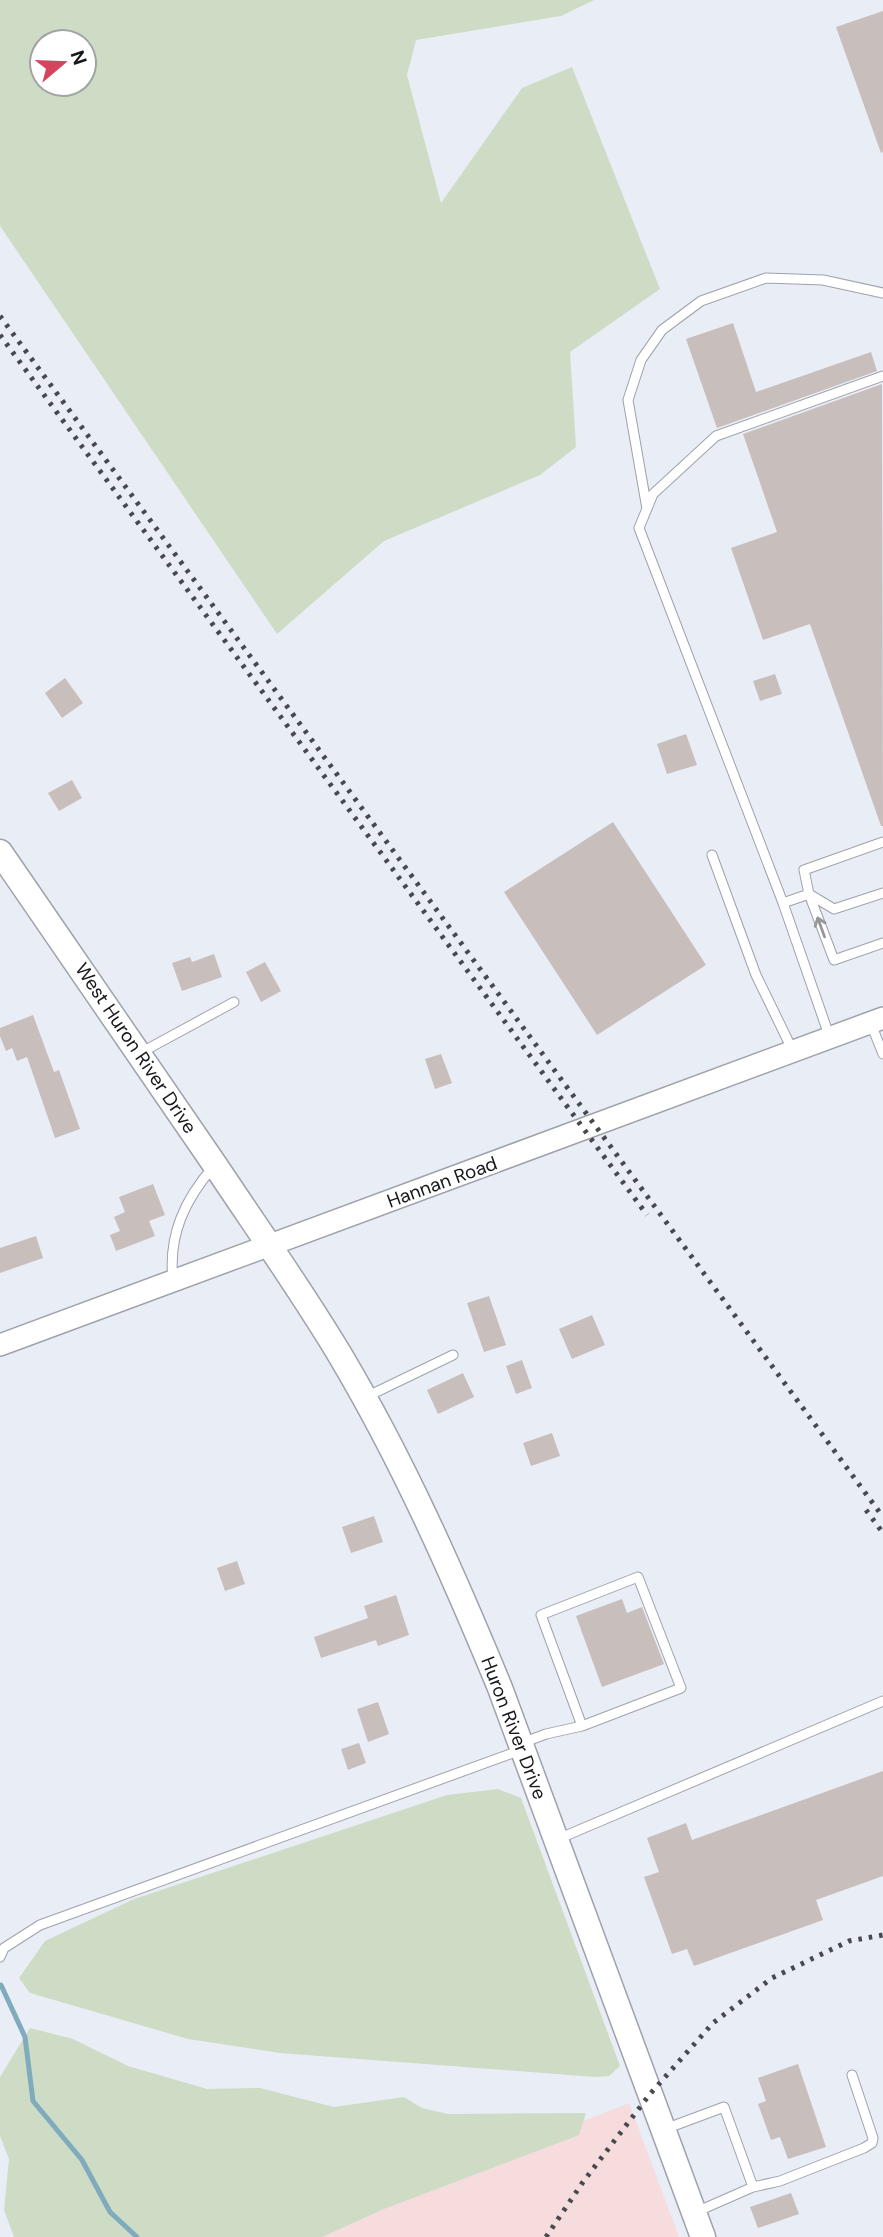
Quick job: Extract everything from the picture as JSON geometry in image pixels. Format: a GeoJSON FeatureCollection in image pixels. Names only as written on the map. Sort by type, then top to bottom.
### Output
{"type":"FeatureCollection","features":[{"type":"Feature","properties":{"kind":"main road","name":"West Huron River Drive"},"geometry":{"type":"LineString","coordinates":[[0,852],[270,1245]]}},
{"type":"Feature","properties":{"kind":"main road","name":"Huron River Drive"},"geometry":{"type":"LineString","coordinates":[[270,1245],[365,1398],[421,1506],[465,1603],[522,1746],[703,2237]]}},
{"type":"Feature","properties":{"kind":"street","name":"Hannan Road"},"geometry":{"type":"LineString","coordinates":[[0,1345],[877,1020]]}},
{"type":"Feature","properties":{"kind":"lane"},"geometry":{"type":"LineString","coordinates":[[647,510],[628,400],[641,360],[662,330],[701,301],[766,278],[823,280],[883,293]]}},
{"type":"Feature","properties":{"kind":"lane"},"geometry":{"type":"LineString","coordinates":[[830,1038],[783,903],[639,528],[653,494],[716,436],[883,376]]}},
{"type":"Feature","properties":{"kind":"lane"},"geometry":{"type":"LineString","coordinates":[[883,842],[804,870],[809,894],[834,960],[883,943]]}},
{"type":"Feature","properties":{"kind":"lane"},"geometry":{"type":"LineString","coordinates":[[712,855],[757,975],[793,1051]]}},
{"type":"Feature","properties":{"kind":"lane"},"geometry":{"type":"LineString","coordinates":[[783,903],[809,894],[835,909],[883,893]]}},
{"type":"Feature","properties":{"kind":"lane"},"geometry":{"type":"LineString","coordinates":[[140,1053],[234,1002]]}},
{"type":"Feature","properties":{"kind":"lane"},"geometry":{"type":"LineString","coordinates":[[877,1020],[883,1054]]}},
{"type":"Feature","properties":{"kind":"lane"},"geometry":{"type":"LineString","coordinates":[[173,1280],[171,1260],[177,1228],[188,1199],[215,1165]]}},
{"type":"Feature","properties":{"kind":"lane"},"geometry":{"type":"LineString","coordinates":[[365,1398],[453,1354]]}},
{"type":"Feature","properties":{"kind":"lane"},"geometry":{"type":"LineString","coordinates":[[0,1957],[4,1948],[40,1924],[522,1746],[546,1734],[582,1726],[681,1688],[638,1577],[541,1615],[582,1726]]}},
{"type":"Feature","properties":{"kind":"lane"},"geometry":{"type":"LineString","coordinates":[[556,1840],[883,1701]]}},
{"type":"Feature","properties":{"kind":"lane"},"geometry":{"type":"LineString","coordinates":[[694,2213],[872,2143],[873,2138],[852,2075]]}},
{"type":"Feature","properties":{"kind":"lane"},"geometry":{"type":"LineString","coordinates":[[663,2130],[724,2107],[752,2188]]}},
{"type":"Feature","properties":{"kind":"shaded area"},"geometry":{"type":"Polygon","coordinates":[[[629,2103],[679,2237],[287,2237],[629,2103]]]}},
{"type":"Feature","properties":{"kind":"green space"},"geometry":{"type":"Polygon","coordinates":[[[0,0],[594,0],[561,16],[416,40],[407,75],[441,203],[522,88],[572,67],[660,289],[570,352],[576,447],[540,475],[384,541],[277,634],[0,226],[0,0]]]}},
{"type":"Feature","properties":{"kind":"green space"},"geometry":{"type":"Polygon","coordinates":[[[498,1789],[521,1798],[620,2066],[609,2076],[280,2053],[188,2039],[30,1993],[19,1978],[45,1941],[134,1899],[447,1795],[498,1789]]]}},
{"type":"Feature","properties":{"kind":"green space"},"geometry":{"type":"Polygon","coordinates":[[[30,2028],[73,2039],[128,2066],[207,2089],[260,2088],[334,2107],[404,2097],[422,2108],[448,2114],[586,2113],[579,2135],[384,2209],[322,2237],[14,2237],[4,2210],[9,2159],[0,2136],[0,2077],[30,2028]]]}},
{"type":"Feature","properties":{"kind":"building"},"geometry":{"type":"Polygon","coordinates":[[[883,11],[883,152],[881,153],[836,27],[883,11]]]}},
{"type":"Feature","properties":{"kind":"building"},"geometry":{"type":"Polygon","coordinates":[[[733,323],[756,392],[871,352],[877,371],[717,428],[686,339],[733,323]]]}},
{"type":"Feature","properties":{"kind":"building"},"geometry":{"type":"Polygon","coordinates":[[[882,384],[881,826],[810,624],[763,640],[731,548],[777,532],[743,434],[882,384]]]}},
{"type":"Feature","properties":{"kind":"building"},"geometry":{"type":"Polygon","coordinates":[[[775,674],[782,694],[760,701],[753,681],[775,674]]]}},
{"type":"Feature","properties":{"kind":"building"},"geometry":{"type":"Polygon","coordinates":[[[65,678],[83,703],[62,718],[45,693],[65,678]]]}},
{"type":"Feature","properties":{"kind":"building"},"geometry":{"type":"Polygon","coordinates":[[[686,734],[697,765],[667,774],[657,744],[686,734]]]}},
{"type":"Feature","properties":{"kind":"building"},"geometry":{"type":"Polygon","coordinates":[[[72,780],[82,798],[59,811],[48,793],[72,780]]]}},
{"type":"Feature","properties":{"kind":"building"},"geometry":{"type":"Polygon","coordinates":[[[613,822],[706,965],[597,1035],[504,892],[613,822]]]}},
{"type":"Feature","properties":{"kind":"building"},"geometry":{"type":"Polygon","coordinates":[[[214,954],[222,977],[182,991],[172,963],[190,957],[192,962],[214,954]]]}},
{"type":"Feature","properties":{"kind":"building"},"geometry":{"type":"Polygon","coordinates":[[[265,962],[281,991],[261,1002],[246,972],[265,962]]]}},
{"type":"Feature","properties":{"kind":"building"},"geometry":{"type":"Polygon","coordinates":[[[33,1015],[54,1072],[59,1070],[80,1129],[55,1138],[27,1057],[17,1061],[12,1048],[6,1051],[0,1036],[0,1028],[33,1015]]]}},
{"type":"Feature","properties":{"kind":"building"},"geometry":{"type":"Polygon","coordinates":[[[441,1054],[452,1083],[435,1089],[425,1059],[441,1054]]]}},
{"type":"Feature","properties":{"kind":"building"},"geometry":{"type":"Polygon","coordinates":[[[153,1184],[165,1215],[149,1221],[155,1236],[116,1251],[110,1235],[120,1231],[114,1217],[125,1212],[119,1197],[153,1184]]]}},
{"type":"Feature","properties":{"kind":"building"},"geometry":{"type":"Polygon","coordinates":[[[36,1236],[43,1258],[0,1273],[0,1248],[36,1236]]]}},
{"type":"Feature","properties":{"kind":"building"},"geometry":{"type":"Polygon","coordinates":[[[489,1296],[506,1345],[484,1352],[467,1303],[489,1296]]]}},
{"type":"Feature","properties":{"kind":"building"},"geometry":{"type":"Polygon","coordinates":[[[592,1315],[605,1345],[572,1359],[559,1329],[592,1315]]]}},
{"type":"Feature","properties":{"kind":"building"},"geometry":{"type":"Polygon","coordinates":[[[522,1360],[532,1388],[516,1394],[506,1366],[522,1360]]]}},
{"type":"Feature","properties":{"kind":"building"},"geometry":{"type":"Polygon","coordinates":[[[463,1373],[474,1397],[438,1414],[427,1390],[463,1373]]]}},
{"type":"Feature","properties":{"kind":"building"},"geometry":{"type":"Polygon","coordinates":[[[552,1433],[560,1456],[531,1466],[523,1443],[552,1433]]]}},
{"type":"Feature","properties":{"kind":"building"},"geometry":{"type":"Polygon","coordinates":[[[374,1516],[383,1542],[351,1553],[342,1527],[374,1516]]]}},
{"type":"Feature","properties":{"kind":"building"},"geometry":{"type":"Polygon","coordinates":[[[237,1561],[245,1584],[225,1591],[217,1568],[237,1561]]]}},
{"type":"Feature","properties":{"kind":"building"},"geometry":{"type":"Polygon","coordinates":[[[396,1595],[409,1635],[378,1646],[376,1640],[321,1658],[314,1637],[368,1618],[364,1606],[396,1595]]]}},
{"type":"Feature","properties":{"kind":"building"},"geometry":{"type":"Polygon","coordinates":[[[622,1599],[627,1613],[642,1607],[664,1664],[602,1687],[576,1616],[622,1599]]]}},
{"type":"Feature","properties":{"kind":"building"},"geometry":{"type":"Polygon","coordinates":[[[378,1702],[389,1734],[368,1742],[357,1709],[378,1702]]]}},
{"type":"Feature","properties":{"kind":"building"},"geometry":{"type":"Polygon","coordinates":[[[359,1743],[366,1763],[348,1770],[341,1749],[359,1743]]]}},
{"type":"Feature","properties":{"kind":"building"},"geometry":{"type":"Polygon","coordinates":[[[883,1771],[883,1876],[816,1900],[823,1920],[694,1966],[687,1949],[672,1954],[644,1877],[659,1872],[647,1838],[686,1823],[692,1840],[883,1771]]]}},
{"type":"Feature","properties":{"kind":"building"},"geometry":{"type":"Polygon","coordinates":[[[798,2064],[826,2147],[788,2159],[780,2137],[771,2140],[758,2104],[766,2101],[758,2078],[798,2064]]]}},
{"type":"Feature","properties":{"kind":"building"},"geometry":{"type":"Polygon","coordinates":[[[791,2193],[799,2214],[758,2228],[750,2207],[791,2193]]]}},
{"type":"Feature","properties":{"kind":"waterway"},"geometry":{"type":"LineString","coordinates":[[1,1985],[25,2037],[33,2101],[82,2160],[110,2212],[137,2237]]}},
{"type":"Feature","properties":{"kind":"railway"},"geometry":{"type":"LineString","coordinates":[[0,316],[883,1517]]}},
{"type":"Feature","properties":{"kind":"railway"},"geometry":{"type":"LineString","coordinates":[[0,335],[647,1215]]}},
{"type":"Feature","properties":{"kind":"railway"},"geometry":{"type":"LineString","coordinates":[[866,1510],[883,1533]]}},
{"type":"Feature","properties":{"kind":"railway"},"geometry":{"type":"LineString","coordinates":[[546,2237],[583,2182],[650,2094],[713,2023],[772,1978],[849,1941],[883,1935]]}}]}
